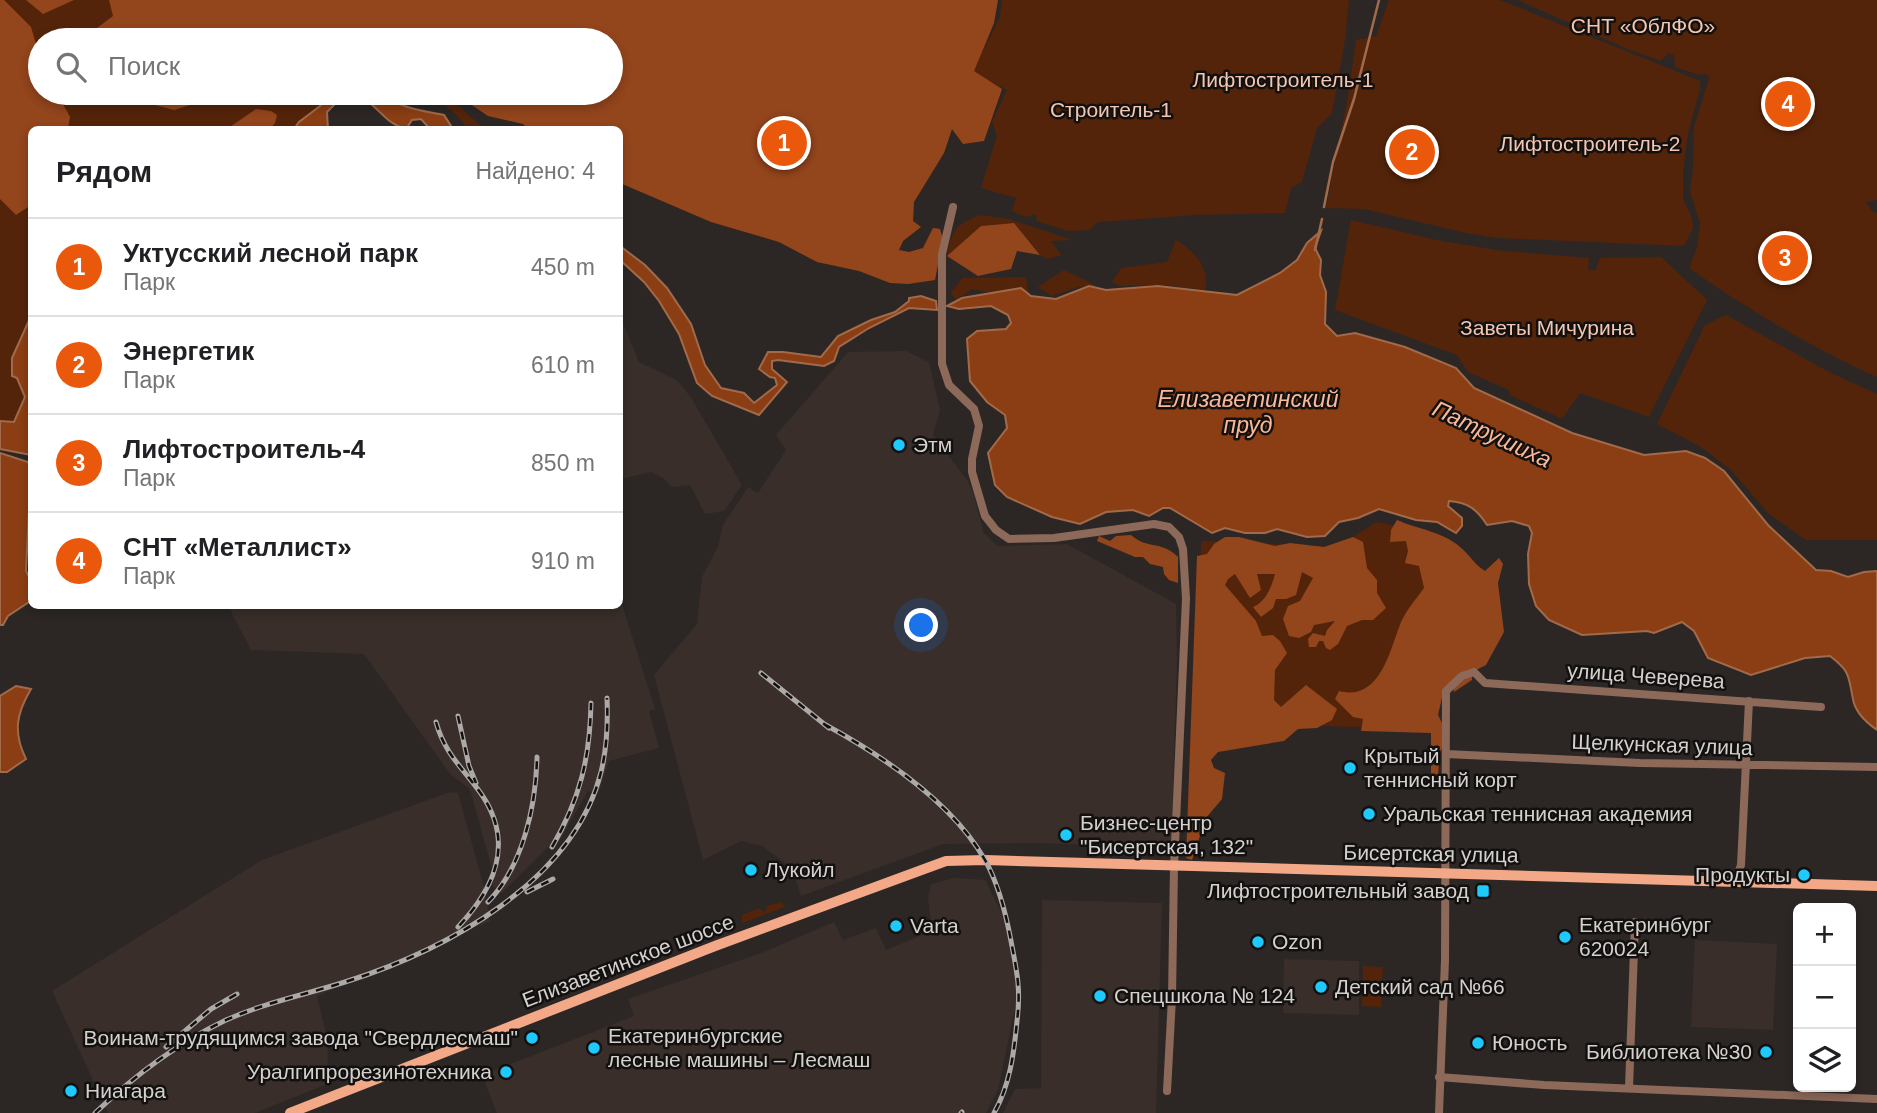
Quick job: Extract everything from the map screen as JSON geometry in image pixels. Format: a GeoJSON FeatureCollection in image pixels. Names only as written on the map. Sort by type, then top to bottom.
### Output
{"type":"FeatureCollection","features":[{"type":"Feature","properties":{"kind":"main road","name":"Бисертская улица"},"geometry":{"type":"LineString","coordinates":[[985,860],[1877,886]]}},
{"type":"Feature","properties":{"kind":"main road","name":"Елизаветинское шоссе"},"geometry":{"type":"LineString","coordinates":[[290,1113],[715,946],[946,861],[985,860]]}},
{"type":"Feature","properties":{"kind":"street"},"geometry":{"type":"LineString","coordinates":[[953,207],[942,254],[942,364],[949,385],[974,409],[977,418],[979,426],[972,472],[976,493],[985,516],[996,530],[1009,539],[1054,538],[1154,524],[1169,527],[1179,537],[1183,549],[1186,599],[1167,1091]]}},
{"type":"Feature","properties":{"kind":"street","name":"улица Чеверева"},"geometry":{"type":"LineString","coordinates":[[1446,754],[1446,691],[1462,676],[1474,673],[1485,683],[1821,707]]}},
{"type":"Feature","properties":{"kind":"street"},"geometry":{"type":"LineString","coordinates":[[1735,882],[1741,865],[1749,701]]}},
{"type":"Feature","properties":{"kind":"street"},"geometry":{"type":"LineString","coordinates":[[1439,1113],[1445,960],[1446,754]]}},
{"type":"Feature","properties":{"kind":"street","name":"Щелкунская улица"},"geometry":{"type":"LineString","coordinates":[[1446,754],[1746,766],[1877,767]]}},
{"type":"Feature","properties":{"kind":"street"},"geometry":{"type":"LineString","coordinates":[[1629,1088],[1635,922]]}},
{"type":"Feature","properties":{"kind":"street"},"geometry":{"type":"LineString","coordinates":[[1439,1077],[1544,1085],[1877,1099]]}},
{"type":"Feature","properties":{"kind":"shaded area"},"geometry":{"type":"Polygon","coordinates":[[[0,0],[4,0],[31,28],[28,28],[28,105],[64,105],[70,117],[68,126],[28,126],[28,207],[16,215],[0,199],[0,0]]]}},
{"type":"Feature","properties":{"kind":"shaded area"},"geometry":{"type":"Polygon","coordinates":[[[26,0],[74,0],[43,14],[26,0]]]}},
{"type":"Feature","properties":{"kind":"shaded area"},"geometry":{"type":"Polygon","coordinates":[[[109,0],[998,0],[994,23],[974,71],[1002,89],[984,141],[963,144],[952,129],[944,153],[914,202],[913,221],[921,227],[903,241],[899,250],[909,252],[923,248],[933,228],[940,229],[943,239],[935,280],[908,284],[890,283],[859,271],[817,262],[779,242],[711,222],[623,184],[623,126],[525,126],[488,116],[472,105],[623,105],[623,28],[97,28],[113,16],[109,0]]]}},
{"type":"Feature","properties":{"kind":"shaded area"},"geometry":{"type":"Polygon","coordinates":[[[155,105],[190,105],[174,110],[155,105]]]}},
{"type":"Feature","properties":{"kind":"shaded area"},"geometry":{"type":"Polygon","coordinates":[[[256,109],[271,111],[277,115],[272,126],[231,126],[256,109]]]}},
{"type":"Feature","properties":{"kind":"shaded area"},"geometry":{"type":"Polygon","coordinates":[[[1014,223],[1040,255],[1017,251],[1011,269],[978,276],[947,256],[981,226],[1014,223]]]}},
{"type":"Feature","properties":{"kind":"shaded area"},"geometry":{"type":"Polygon","coordinates":[[[623,322],[639,362],[678,381],[692,399],[742,485],[724,511],[705,514],[690,485],[672,487],[651,472],[623,478],[623,322]]]}},
{"type":"Feature","properties":{"kind":"shaded area"},"geometry":{"type":"Polygon","coordinates":[[[906,351],[929,362],[940,410],[933,435],[967,480],[974,494],[983,532],[998,546],[1067,544],[1176,604],[1177,663],[1171,848],[1036,843],[943,844],[801,896],[794,873],[788,865],[762,846],[741,841],[703,860],[654,675],[697,624],[702,577],[718,546],[723,525],[748,487],[758,493],[786,450],[776,435],[848,352],[906,351]]]}},
{"type":"Feature","properties":{"kind":"shaded area"},"geometry":{"type":"Polygon","coordinates":[[[1397,520],[1454,542],[1485,571],[1499,558],[1503,564],[1498,583],[1504,632],[1486,665],[1472,672],[1472,680],[1454,692],[1453,687],[1444,689],[1438,715],[1442,723],[1442,748],[1439,754],[1438,783],[1431,782],[1431,733],[1361,731],[1363,719],[1353,717],[1335,699],[1339,691],[1354,692],[1375,680],[1388,657],[1404,616],[1424,588],[1419,566],[1405,563],[1408,551],[1406,541],[1390,542],[1391,530],[1397,520]]]}},
{"type":"Feature","properties":{"kind":"shaded area"},"geometry":{"type":"Polygon","coordinates":[[[1131,535],[1137,540],[1166,548],[1178,557],[1178,583],[1169,580],[1163,567],[1097,541],[1099,536],[1110,541],[1116,536],[1131,535]]]}},
{"type":"Feature","properties":{"kind":"shaded area"},"geometry":{"type":"Polygon","coordinates":[[[1225,537],[1239,537],[1275,546],[1290,543],[1324,547],[1353,537],[1363,542],[1367,568],[1377,580],[1377,593],[1386,608],[1373,620],[1362,620],[1347,626],[1338,644],[1330,650],[1323,641],[1319,641],[1316,647],[1309,647],[1308,639],[1313,633],[1325,636],[1335,621],[1314,625],[1311,632],[1299,638],[1289,636],[1283,619],[1288,606],[1300,601],[1313,578],[1302,572],[1296,595],[1276,599],[1273,608],[1261,617],[1253,607],[1267,594],[1275,574],[1257,574],[1261,590],[1250,598],[1235,574],[1228,579],[1225,585],[1256,621],[1262,636],[1273,635],[1287,653],[1275,670],[1274,700],[1281,707],[1306,685],[1337,709],[1332,720],[1317,728],[1298,729],[1284,741],[1218,752],[1211,760],[1214,768],[1225,773],[1222,799],[1206,818],[1192,860],[1186,858],[1197,556],[1207,554],[1214,544],[1225,537]]]}},
{"type":"Feature","properties":{"kind":"shaded area"},"geometry":{"type":"Polygon","coordinates":[[[623,608],[655,709],[649,711],[659,748],[609,761],[598,794],[588,791],[555,848],[550,845],[502,893],[488,883],[492,869],[470,789],[451,775],[364,654],[251,650],[230,609],[623,608]]]}},
{"type":"Feature","properties":{"kind":"shaded area"},"geometry":{"type":"Polygon","coordinates":[[[450,792],[458,793],[484,887],[490,921],[317,996],[328,1042],[327,1084],[255,1113],[108,1113],[52,991],[262,860],[450,792]]]}},
{"type":"Feature","properties":{"kind":"shaded area"},"geometry":{"type":"Polygon","coordinates":[[[954,878],[985,880],[1004,918],[1018,994],[998,1090],[986,1113],[497,1113],[482,1075],[634,1016],[628,999],[764,952],[834,922],[843,940],[876,928],[886,950],[932,931],[928,897],[931,884],[954,878]]]}},
{"type":"Feature","properties":{"kind":"shaded area","name":"Спецшкола № 124"},"geometry":{"type":"Polygon","coordinates":[[[1042,900],[1162,903],[1156,1113],[1003,1113],[1015,1089],[1041,1088],[1042,900]]]}},
{"type":"Feature","properties":{"kind":"shaded area"},"geometry":{"type":"Polygon","coordinates":[[[1695,940],[1777,944],[1773,1030],[1691,1027],[1695,940]]]}},
{"type":"Feature","properties":{"kind":"shaded area","name":"Детский сад №66"},"geometry":{"type":"Polygon","coordinates":[[[1284,959],[1359,961],[1359,1015],[1283,1013],[1284,959]]]}},
{"type":"Feature","properties":{"kind":"green space"},"geometry":{"type":"Polygon","coordinates":[[[0,0],[998,0],[994,23],[983,52],[1000,17],[1002,0],[1349,0],[1332,113],[1317,128],[1302,182],[1291,188],[1285,213],[1196,215],[1098,222],[1090,230],[1068,231],[1037,221],[1035,214],[1026,217],[1012,211],[1016,198],[981,188],[997,136],[992,122],[1007,90],[990,81],[1002,89],[984,141],[963,144],[952,129],[944,153],[914,202],[913,221],[921,227],[903,241],[899,250],[909,252],[923,248],[933,228],[940,229],[935,280],[908,284],[890,283],[859,271],[817,262],[779,242],[711,222],[623,184],[623,126],[525,126],[488,116],[472,105],[623,105],[623,28],[28,28],[28,105],[321,105],[296,126],[28,126],[28,323],[12,358],[12,376],[17,378],[25,397],[14,422],[0,421],[0,0]]]}},
{"type":"Feature","properties":{"kind":"green space","name":"Лифтостроитель-2"},"geometry":{"type":"Polygon","coordinates":[[[1389,0],[1500,0],[1700,81],[1683,170],[1683,199],[1692,218],[1693,228],[1684,246],[1498,238],[1364,209],[1326,208],[1348,97],[1356,40],[1376,36],[1389,0]]]}},
{"type":"Feature","properties":{"kind":"green space","name":"СНТ «ОблФО»"},"geometry":{"type":"Polygon","coordinates":[[[1518,0],[1877,0],[1877,200],[1866,202],[1872,211],[1877,213],[1877,377],[1780,327],[1689,268],[1697,248],[1700,223],[1690,192],[1694,127],[1709,78],[1706,74],[1699,75],[1675,67],[1674,55],[1668,53],[1661,61],[1625,48],[1518,0]]]}},
{"type":"Feature","properties":{"kind":"green space"},"geometry":{"type":"Polygon","coordinates":[[[444,105],[458,105],[481,126],[466,126],[444,105]]]}},
{"type":"Feature","properties":{"kind":"green space"},"geometry":{"type":"Polygon","coordinates":[[[980,215],[1009,219],[1072,240],[1051,241],[1061,255],[1047,259],[1040,255],[1014,223],[981,226],[947,256],[956,229],[980,215]]]}},
{"type":"Feature","properties":{"kind":"green space","name":"Заветы Мичурина"},"geometry":{"type":"Polygon","coordinates":[[[1351,220],[1436,240],[1503,251],[1589,258],[1588,269],[1595,271],[1600,258],[1661,257],[1707,300],[1649,417],[1580,393],[1562,419],[1510,395],[1509,390],[1468,372],[1457,355],[1335,310],[1351,220]]]}},
{"type":"Feature","properties":{"kind":"green space"},"geometry":{"type":"Polygon","coordinates":[[[1176,240],[1199,260],[1205,274],[1205,290],[1164,285],[1119,286],[1112,282],[1121,268],[1167,262],[1176,240]]]}},
{"type":"Feature","properties":{"kind":"green space"},"geometry":{"type":"Polygon","coordinates":[[[1064,270],[1097,286],[1078,287],[1052,296],[1038,287],[1064,270]]]}},
{"type":"Feature","properties":{"kind":"green space"},"geometry":{"type":"Polygon","coordinates":[[[1026,277],[1028,291],[1013,288],[997,296],[972,289],[956,300],[951,293],[962,278],[1026,277]]]}},
{"type":"Feature","properties":{"kind":"green space"},"geometry":{"type":"Polygon","coordinates":[[[1726,315],[1827,371],[1877,394],[1877,540],[1806,540],[1769,514],[1731,470],[1701,447],[1657,424],[1705,325],[1726,315]]]}},
{"type":"Feature","properties":{"kind":"green space"},"geometry":{"type":"Polygon","coordinates":[[[1376,522],[1439,535],[1450,546],[1432,730],[1196,721],[1201,541],[1338,547],[1376,522]]]}},
{"type":"Feature","properties":{"kind":"green space"},"geometry":{"type":"Polygon","coordinates":[[[781,902],[785,907],[742,923],[742,915],[760,908],[763,912],[767,910],[766,906],[781,902]]]}},
{"type":"Feature","properties":{"kind":"green space"},"geometry":{"type":"Polygon","coordinates":[[[1363,966],[1383,967],[1381,1007],[1362,1006],[1363,966]]]}},
{"type":"Feature","properties":{"kind":"water"},"geometry":{"type":"Polygon","coordinates":[[[334,105],[327,112],[328,126],[296,126],[299,122],[320,106],[334,105]]]}},
{"type":"Feature","properties":{"kind":"water"},"geometry":{"type":"Polygon","coordinates":[[[372,105],[402,105],[444,115],[451,126],[427,126],[421,119],[412,120],[408,126],[397,126],[372,105]]]}},
{"type":"Feature","properties":{"kind":"water","name":"Елизаветинский пруд"},"geometry":{"type":"Polygon","coordinates":[[[1321,231],[1315,248],[1321,260],[1320,275],[1326,292],[1325,324],[1337,336],[1355,333],[1405,347],[1456,368],[1474,388],[1572,433],[1644,455],[1686,451],[1705,458],[1724,471],[1768,525],[1816,570],[1831,571],[1848,577],[1877,571],[1877,730],[1859,713],[1854,704],[1848,675],[1830,656],[1805,658],[1751,675],[1708,658],[1694,631],[1682,622],[1654,633],[1647,631],[1582,635],[1549,620],[1536,606],[1529,584],[1528,554],[1532,533],[1529,526],[1512,521],[1487,525],[1475,511],[1461,503],[1449,501],[1448,506],[1462,518],[1462,526],[1456,533],[1437,522],[1416,520],[1379,509],[1339,522],[1325,536],[1307,537],[1277,529],[1265,533],[1245,533],[1225,528],[1212,533],[1170,508],[1163,508],[1149,516],[1133,510],[1106,512],[1080,524],[1052,517],[1007,497],[995,485],[988,453],[1007,428],[1005,415],[987,402],[970,381],[967,339],[977,331],[1006,329],[1011,323],[1008,315],[991,306],[959,309],[947,306],[962,298],[1021,288],[1031,296],[1056,299],[1089,286],[1106,290],[1158,286],[1237,295],[1280,273],[1297,260],[1307,243],[1321,231]]]}},
{"type":"Feature","properties":{"kind":"water"},"geometry":{"type":"Polygon","coordinates":[[[623,248],[645,265],[667,288],[691,324],[705,365],[721,388],[744,393],[754,403],[777,385],[775,378],[759,369],[768,352],[821,357],[838,336],[895,312],[909,301],[909,298],[921,296],[936,301],[937,310],[909,308],[839,347],[834,361],[824,366],[772,361],[772,369],[787,382],[759,415],[712,396],[697,383],[679,334],[644,282],[623,263],[623,248]]]}},
{"type":"Feature","properties":{"kind":"water"},"geometry":{"type":"Polygon","coordinates":[[[28,323],[28,454],[0,449],[0,421],[14,422],[25,397],[17,378],[12,376],[12,358],[28,323]]]}},
{"type":"Feature","properties":{"kind":"water"},"geometry":{"type":"Polygon","coordinates":[[[0,453],[28,462],[28,603],[0,625],[0,453]]]}},
{"type":"Feature","properties":{"kind":"water"},"geometry":{"type":"Polygon","coordinates":[[[16,686],[31,689],[19,715],[18,724],[19,741],[26,759],[7,772],[0,772],[0,696],[16,686]]]}},
{"type":"Feature","properties":{"kind":"waterway"},"geometry":{"type":"LineString","coordinates":[[1324,207],[1333,162],[1354,99],[1379,0]]}},
{"type":"Feature","properties":{"kind":"waterway"},"geometry":{"type":"LineString","coordinates":[[1315,250],[1322,219]]}},
{"type":"Feature","properties":{"kind":"railway"},"geometry":{"type":"LineString","coordinates":[[761,673],[829,728]]}},
{"type":"Feature","properties":{"kind":"railway"},"geometry":{"type":"LineString","coordinates":[[95,1113],[156,1062],[224,1021],[269,1004],[383,969],[423,952],[500,907],[534,879],[564,847],[586,811],[603,763],[607,735],[607,698]]}},
{"type":"Feature","properties":{"kind":"railway"},"geometry":{"type":"LineString","coordinates":[[552,847],[570,812],[582,778],[591,703]]}},
{"type":"Feature","properties":{"kind":"railway"},"geometry":{"type":"LineString","coordinates":[[458,716],[469,766],[476,783]]}},
{"type":"Feature","properties":{"kind":"railway"},"geometry":{"type":"LineString","coordinates":[[436,722],[444,744],[482,795],[492,813],[497,831],[496,865],[490,881],[482,897],[458,927]]}},
{"type":"Feature","properties":{"kind":"railway"},"geometry":{"type":"LineString","coordinates":[[824,724],[891,765],[935,800],[971,839],[994,879],[1009,931],[1019,999],[1010,1068],[994,1113]]}},
{"type":"Feature","properties":{"kind":"railway"},"geometry":{"type":"LineString","coordinates":[[488,902],[500,887],[519,853],[534,795],[537,757]]}},
{"type":"Feature","properties":{"kind":"railway"},"geometry":{"type":"LineString","coordinates":[[527,892],[553,879]]}},
{"type":"Feature","properties":{"kind":"railway"},"geometry":{"type":"LineString","coordinates":[[166,1047],[211,1009],[237,994]]}},
{"type":"Feature","properties":{"kind":"place","name":"СНТ «Металлист»"},"geometry":{"type":"Point","coordinates":[1788,104]}},
{"type":"Feature","properties":{"kind":"place","name":"Уктусский лесной парк"},"geometry":{"type":"Point","coordinates":[784,143]}},
{"type":"Feature","properties":{"kind":"place","name":"Энергетик"},"geometry":{"type":"Point","coordinates":[1412,152]}},
{"type":"Feature","properties":{"kind":"place","name":"Лифтостроитель-4"},"geometry":{"type":"Point","coordinates":[1785,258]}},
{"type":"Feature","properties":{"kind":"place","name":"Этм"},"geometry":{"type":"Point","coordinates":[899,445]}},
{"type":"Feature","properties":{"kind":"place","name":"Крытый теннисный корт"},"geometry":{"type":"Point","coordinates":[1350,768]}},
{"type":"Feature","properties":{"kind":"place","name":"Уральская теннисная академия"},"geometry":{"type":"Point","coordinates":[1369,814]}},
{"type":"Feature","properties":{"kind":"place","name":"Бизнес-центр \"Бисертская, 132\""},"geometry":{"type":"Point","coordinates":[1066,835]}},
{"type":"Feature","properties":{"kind":"place","name":"Лукойл"},"geometry":{"type":"Point","coordinates":[751,870]}},
{"type":"Feature","properties":{"kind":"place","name":"Продукты"},"geometry":{"type":"Point","coordinates":[1804,875]}},
{"type":"Feature","properties":{"kind":"place","name":"Лифтостроительный завод"},"geometry":{"type":"Point","coordinates":[1483,891]}},
{"type":"Feature","properties":{"kind":"place","name":"Varta"},"geometry":{"type":"Point","coordinates":[896,926]}},
{"type":"Feature","properties":{"kind":"place","name":"Екатеринбург 620024"},"geometry":{"type":"Point","coordinates":[1565,937]}},
{"type":"Feature","properties":{"kind":"place","name":"Ozon"},"geometry":{"type":"Point","coordinates":[1258,942]}},
{"type":"Feature","properties":{"kind":"place","name":"Детский сад №66"},"geometry":{"type":"Point","coordinates":[1321,987]}},
{"type":"Feature","properties":{"kind":"place","name":"Спецшкола № 124"},"geometry":{"type":"Point","coordinates":[1100,996]}},
{"type":"Feature","properties":{"kind":"place","name":"Воинам-трудящимся завода \"Свердлесмаш\""},"geometry":{"type":"Point","coordinates":[532,1038]}},
{"type":"Feature","properties":{"kind":"place","name":"Юность"},"geometry":{"type":"Point","coordinates":[1478,1043]}},
{"type":"Feature","properties":{"kind":"place","name":"Екатеринбургские лесные машины – Лесмаш"},"geometry":{"type":"Point","coordinates":[594,1048]}},
{"type":"Feature","properties":{"kind":"place","name":"Библиотека №30"},"geometry":{"type":"Point","coordinates":[1766,1052]}},
{"type":"Feature","properties":{"kind":"place","name":"Уралгипрорезинотехника"},"geometry":{"type":"Point","coordinates":[506,1072]}},
{"type":"Feature","properties":{"kind":"place","name":"Ниагара"},"geometry":{"type":"Point","coordinates":[71,1091]}},
{"type":"Feature","properties":{"kind":"park label","name":"Лифтостроитель-1"},"geometry":{"type":"Point","coordinates":[1283,80]}},
{"type":"Feature","properties":{"kind":"park label","name":"Строитель-1"},"geometry":{"type":"Point","coordinates":[1111,110]}},
{"type":"Feature","properties":{"kind":"water label","name":"Патрушиха"},"geometry":{"type":"Point","coordinates":[1492,434]}}]}
